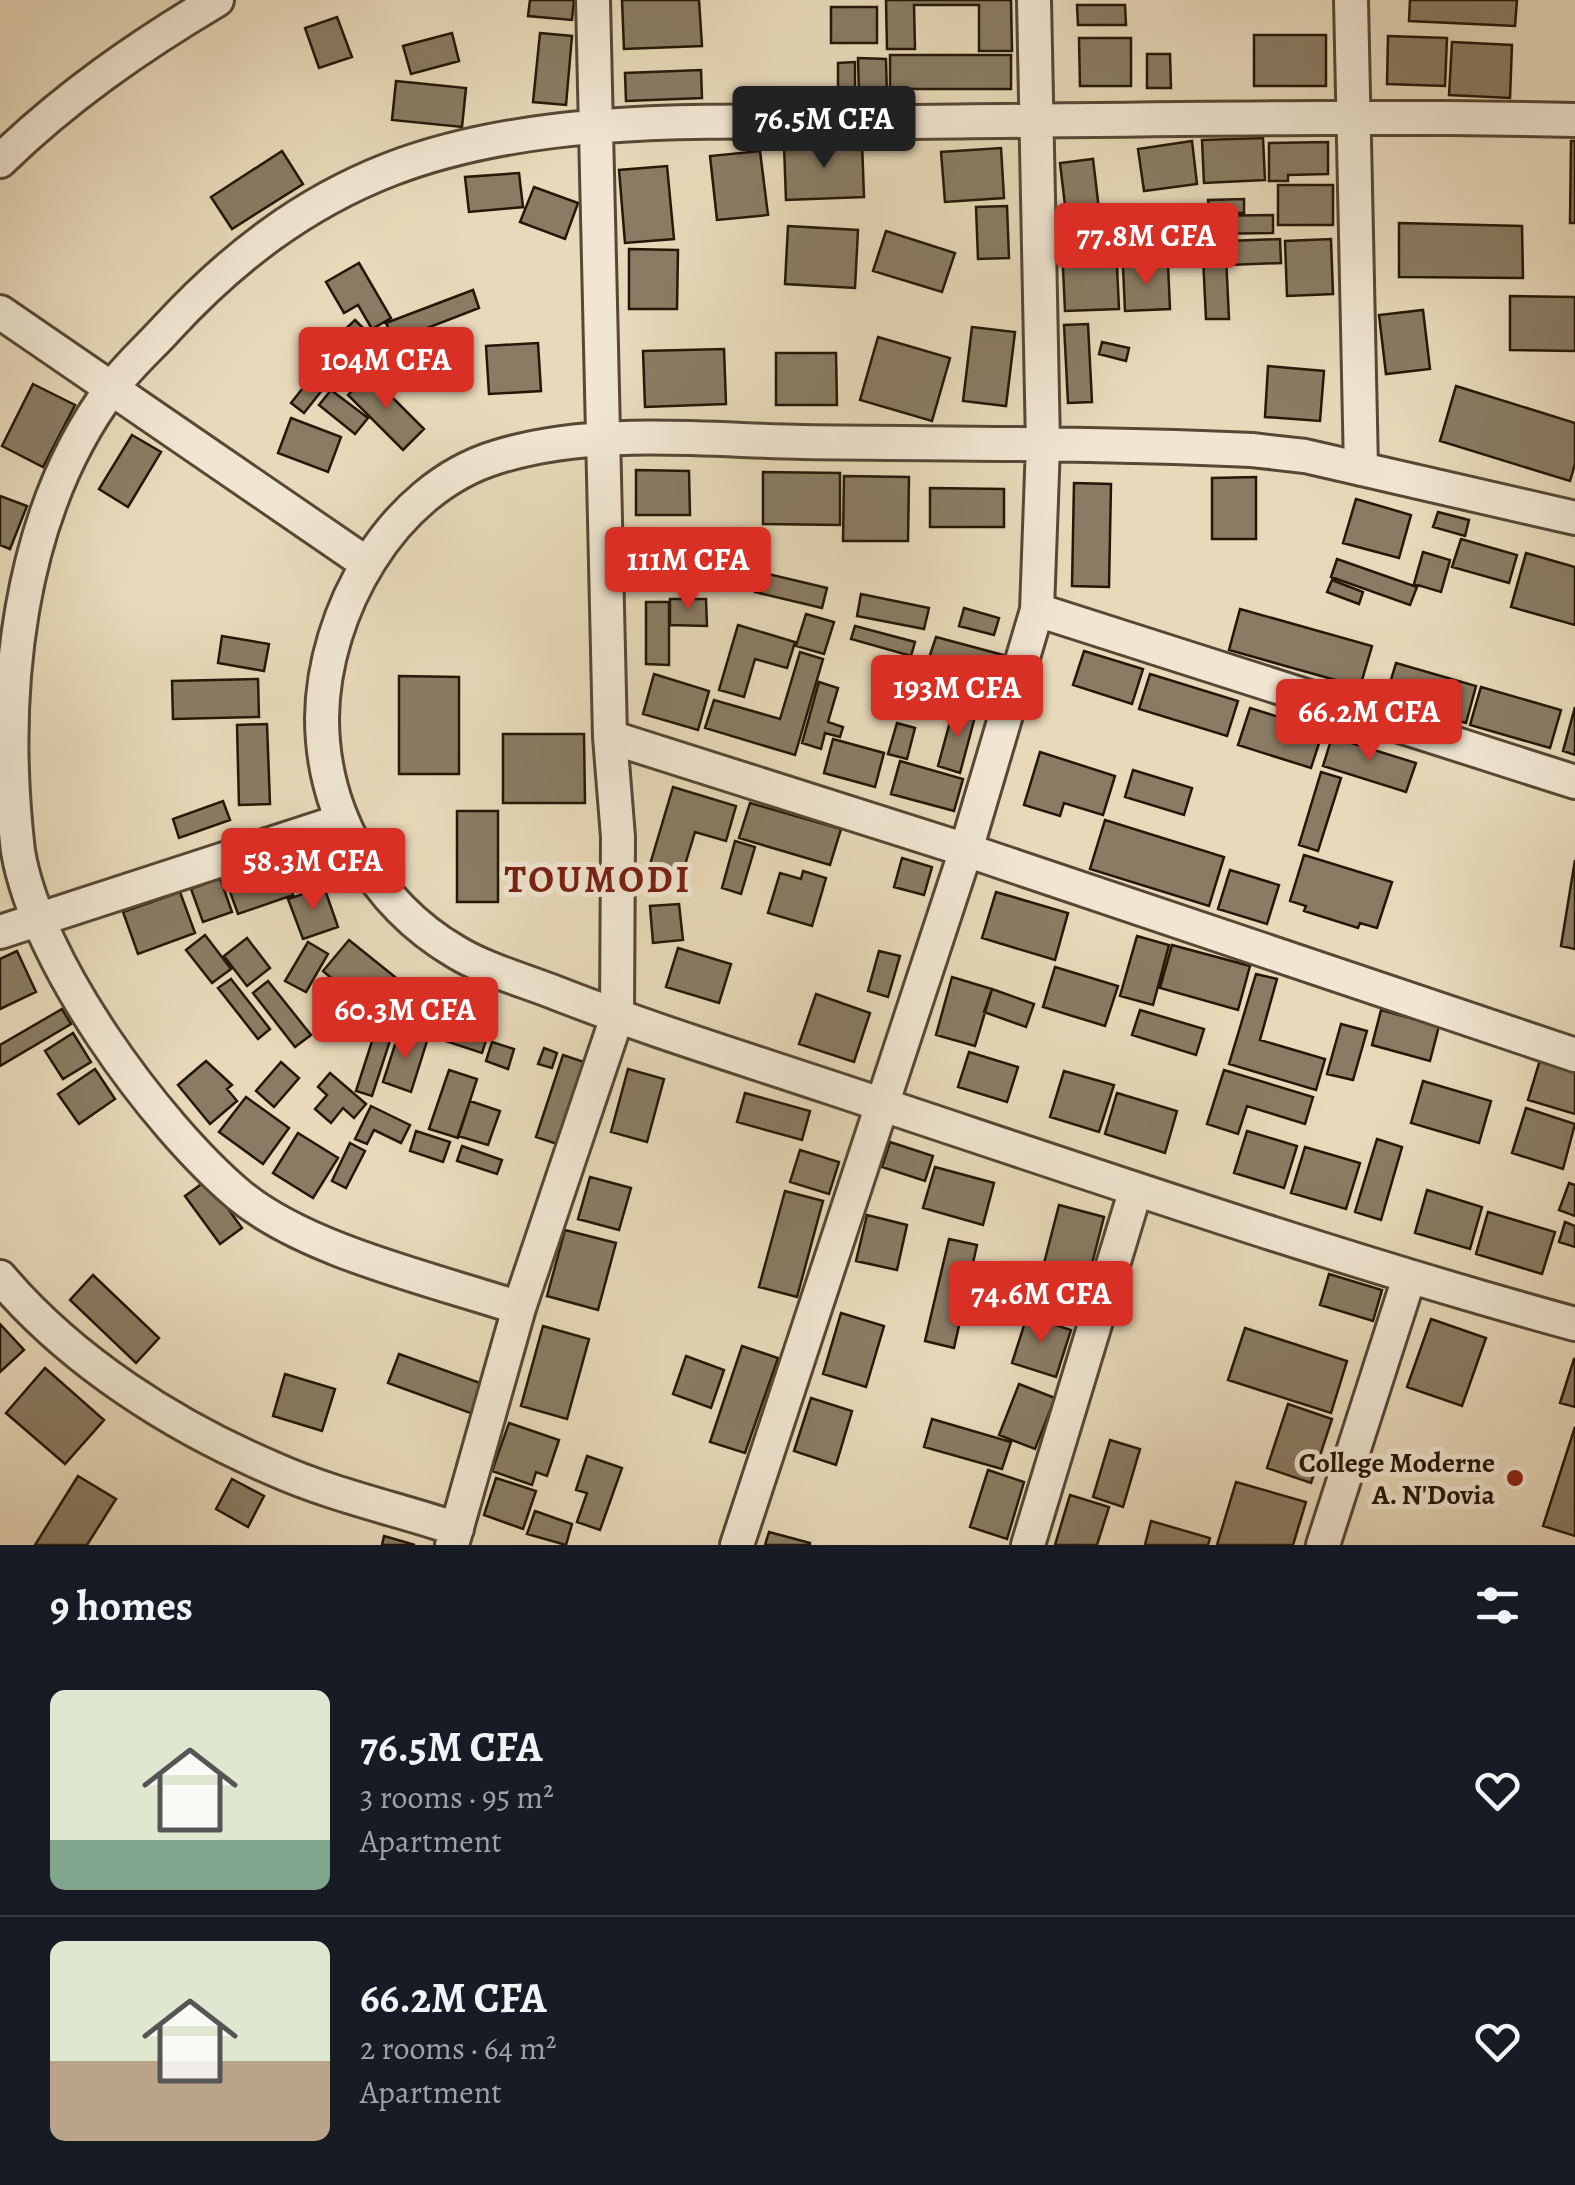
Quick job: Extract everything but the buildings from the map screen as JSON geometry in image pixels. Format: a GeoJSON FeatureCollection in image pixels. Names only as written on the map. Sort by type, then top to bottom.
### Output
{"type":"FeatureCollection","features":[{"type":"Feature","properties":{"kind":"street"},"geometry":{"type":"LineString","coordinates":[[0,161],[50,113],[142,46],[217,0]]}},
{"type":"Feature","properties":{"kind":"street"},"geometry":{"type":"LineString","coordinates":[[0,1276],[29,1311],[95,1368],[186,1422],[275,1470],[454,1537],[519,1308],[617,1017],[618,837],[610,737],[592,0]]}},
{"type":"Feature","properties":{"kind":"street"},"geometry":{"type":"LineString","coordinates":[[738,1545],[966,850],[1036,610],[1043,445],[1034,0]]}},
{"type":"Feature","properties":{"kind":"street"},"geometry":{"type":"LineString","coordinates":[[1352,0],[1361,469]]}},
{"type":"Feature","properties":{"kind":"street"},"geometry":{"type":"LineString","coordinates":[[519,1308],[309,1237],[242,1198],[176,1132],[121,1068],[38,918],[18,853],[10,735],[13,642],[37,546],[62,475],[111,389],[210,282],[254,245],[319,202],[394,168],[428,158],[594,126],[1352,116],[1575,120]]}},
{"type":"Feature","properties":{"kind":"street"},"geometry":{"type":"LineString","coordinates":[[0,312],[366,563]]}},
{"type":"Feature","properties":{"kind":"street"},"geometry":{"type":"LineString","coordinates":[[1575,518],[1361,469],[1252,450],[604,439],[495,457],[446,483],[420,504],[366,563],[338,628],[322,712],[325,771],[341,821],[374,879],[427,932],[458,954],[617,1017],[1136,1189],[1409,1278],[1575,1324]]}},
{"type":"Feature","properties":{"kind":"street"},"geometry":{"type":"LineString","coordinates":[[1036,610],[1575,782]]}},
{"type":"Feature","properties":{"kind":"street"},"geometry":{"type":"LineString","coordinates":[[610,737],[966,850],[1575,1054]]}},
{"type":"Feature","properties":{"kind":"street"},"geometry":{"type":"LineString","coordinates":[[0,932],[341,821]]}},
{"type":"Feature","properties":{"kind":"street"},"geometry":{"type":"LineString","coordinates":[[1028,1545],[1136,1189]]}},
{"type":"Feature","properties":{"kind":"street"},"geometry":{"type":"LineString","coordinates":[[1323,1545],[1409,1278]]}},
{"type":"Feature","properties":{"kind":"place","name":"College Moderne A. N'Dovia"},"geometry":{"type":"Point","coordinates":[1515,1478]}},
{"type":"Feature","properties":{"kind":"district","name":"TOUMODI"},"geometry":{"type":"Point","coordinates":[598,879]}}]}
